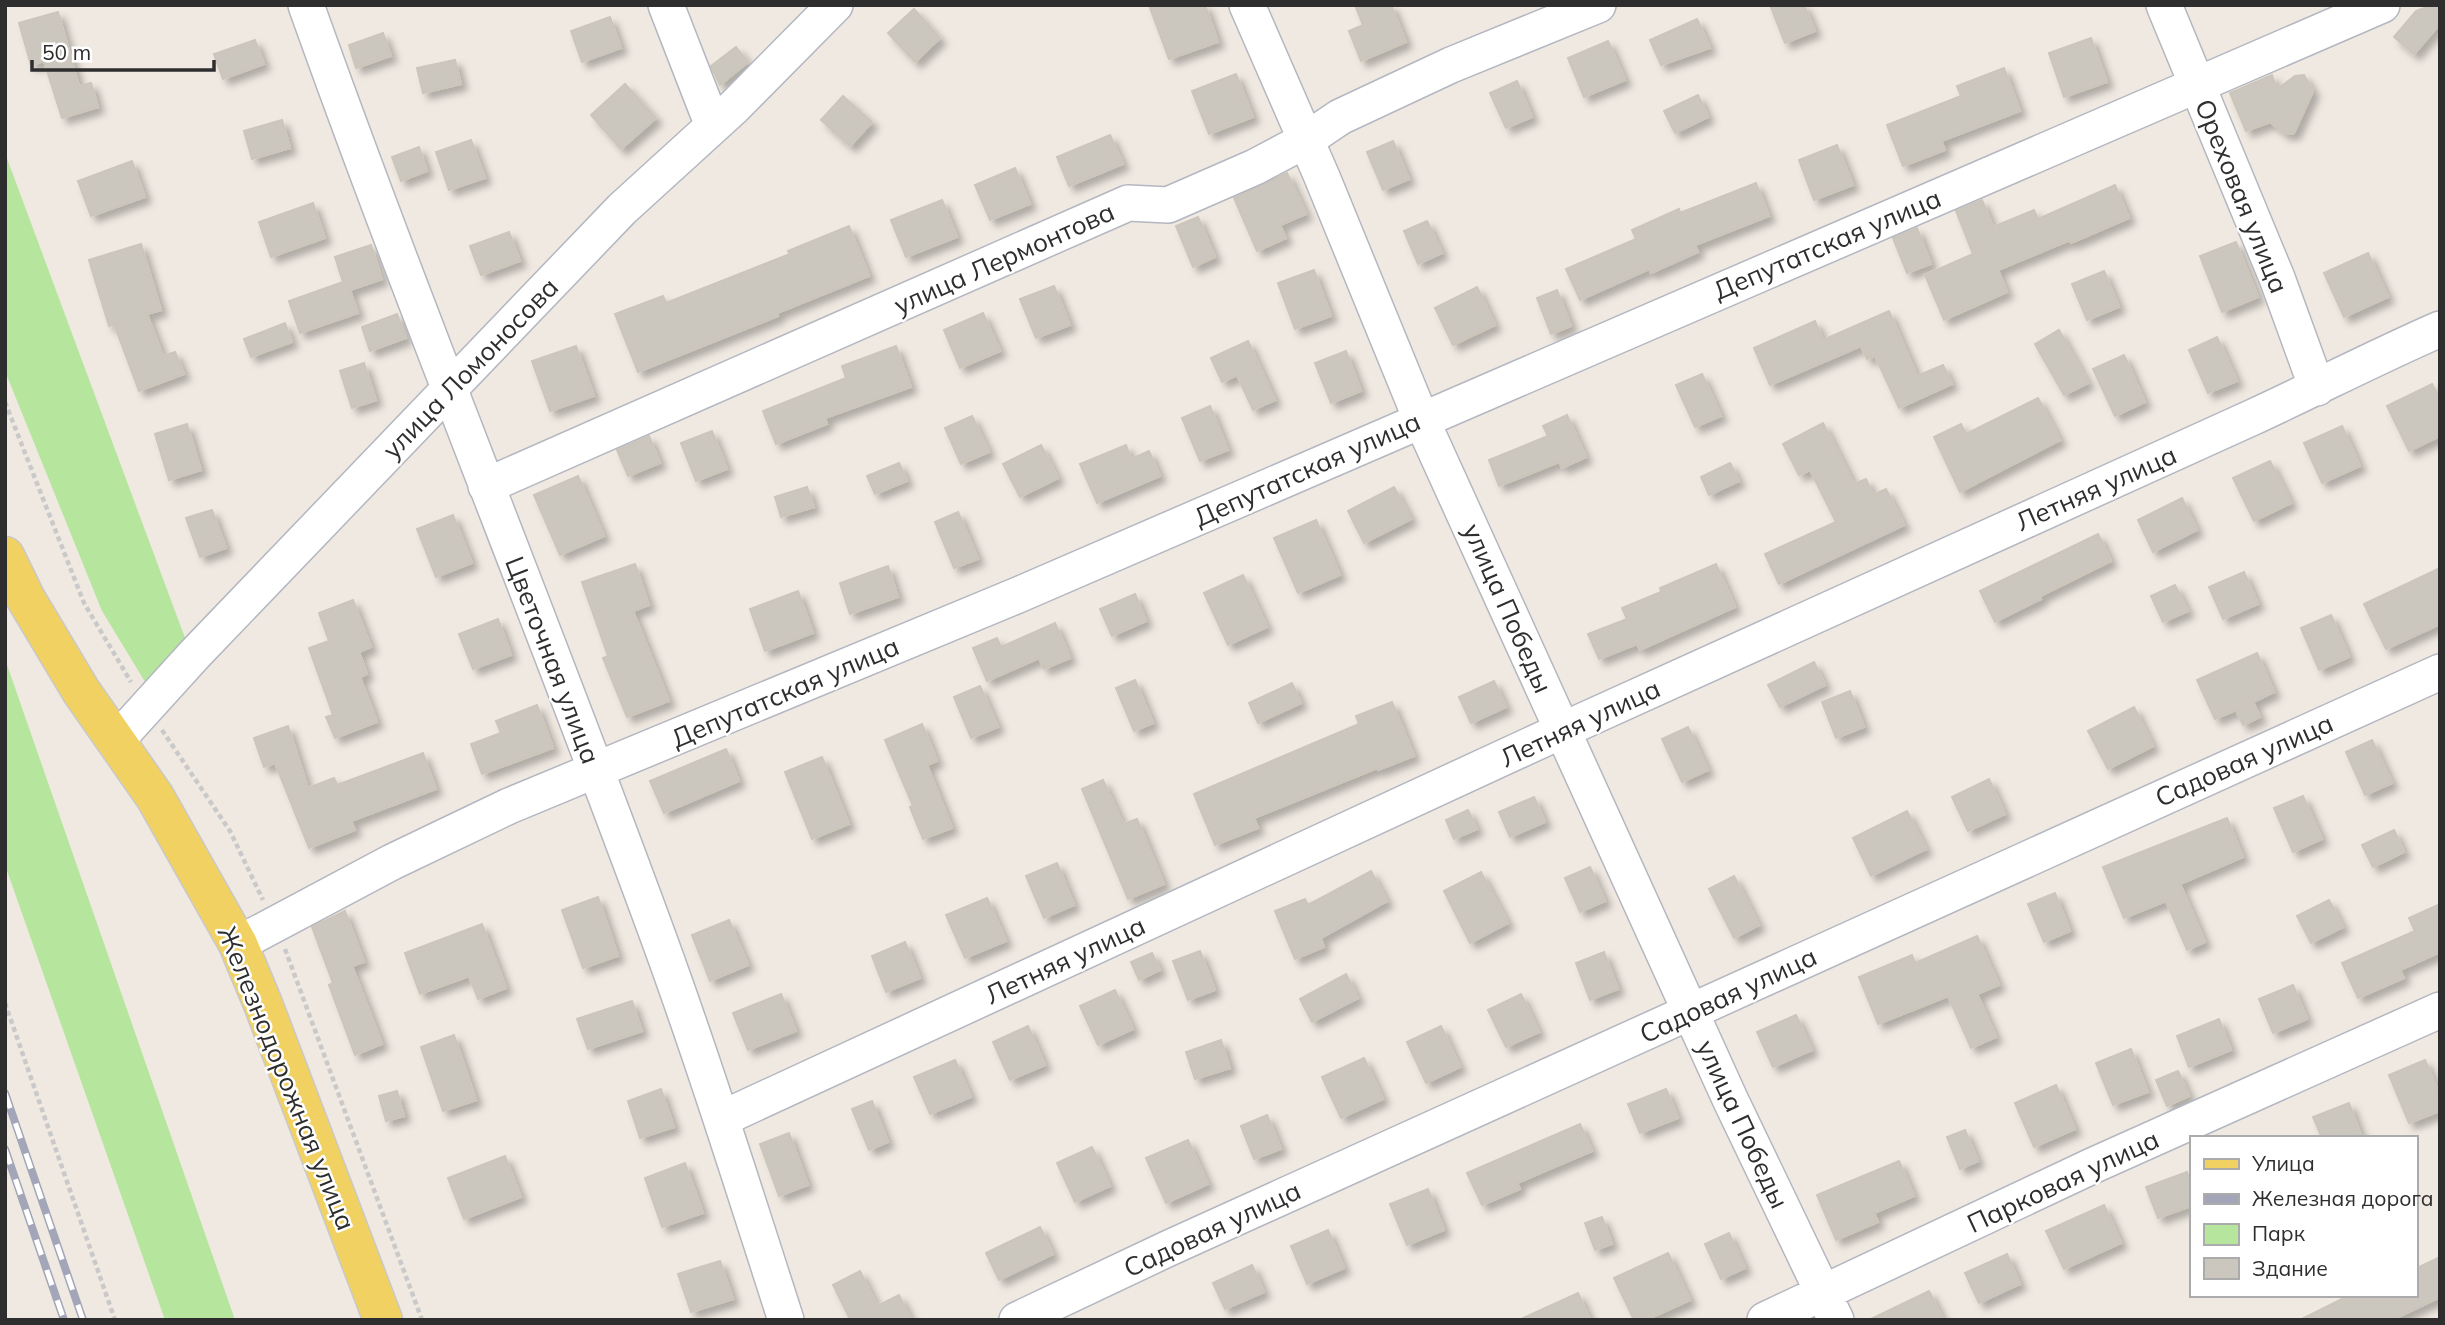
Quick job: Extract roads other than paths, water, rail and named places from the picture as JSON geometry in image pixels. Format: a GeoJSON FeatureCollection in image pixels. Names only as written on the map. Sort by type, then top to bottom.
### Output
{"type":"FeatureCollection","features":[{"type":"Feature","properties":{"kind":"main road","name":"Железнодорожная улица"},"geometry":{"type":"LineString","coordinates":[[5,556],[26,599],[81,691],[155,797],[238,944],[383,1320]]}},
{"type":"Feature","properties":{"kind":"street","name":"Цветочная улица"},"geometry":{"type":"LineString","coordinates":[[306,5],[449,390],[660,942],[786,1320]]}},
{"type":"Feature","properties":{"kind":"street"},"geometry":{"type":"LineString","coordinates":[[666,5],[713,126]]}},
{"type":"Feature","properties":{"kind":"street","name":"улица Ломоносова"},"geometry":{"type":"LineString","coordinates":[[116,741],[195,654],[622,209],[713,126],[835,5]]}},
{"type":"Feature","properties":{"kind":"street","name":"улица Победы"},"geometry":{"type":"LineString","coordinates":[[1247,5],[1422,419],[1691,1012],[1830,1306]]}},
{"type":"Feature","properties":{"kind":"street","name":"улица Лермонтова"},"geometry":{"type":"LineString","coordinates":[[486,486],[1128,203],[1168,205],[1255,166],[1306,140],[1340,117],[1451,65],[1598,5]]}},
{"type":"Feature","properties":{"kind":"street","name":"Ореховая улица"},"geometry":{"type":"LineString","coordinates":[[2164,5],[2277,278],[2317,388]]}},
{"type":"Feature","properties":{"kind":"street","name":"Депутатская улица"},"geometry":{"type":"LineString","coordinates":[[238,944],[391,862],[509,806],[1018,595],[2382,5]]}},
{"type":"Feature","properties":{"kind":"street","name":"Летняя улица"},"geometry":{"type":"LineString","coordinates":[[721,1119],[1563,730],[2317,388],[2357,366],[2440,329]]}},
{"type":"Feature","properties":{"kind":"street","name":"Садовая улица"},"geometry":{"type":"LineString","coordinates":[[1017,1320],[1167,1249],[2440,672]]}},
{"type":"Feature","properties":{"kind":"street","name":"Парковая улица"},"geometry":{"type":"LineString","coordinates":[[1765,1320],[1830,1306],[2092,1166],[2440,1010]]}},
{"type":"Feature","properties":{"kind":"railway"},"geometry":{"type":"LineString","coordinates":[[5,1093],[83,1320]]}},
{"type":"Feature","properties":{"kind":"railway"},"geometry":{"type":"LineString","coordinates":[[5,1149],[64,1320]]}}]}
